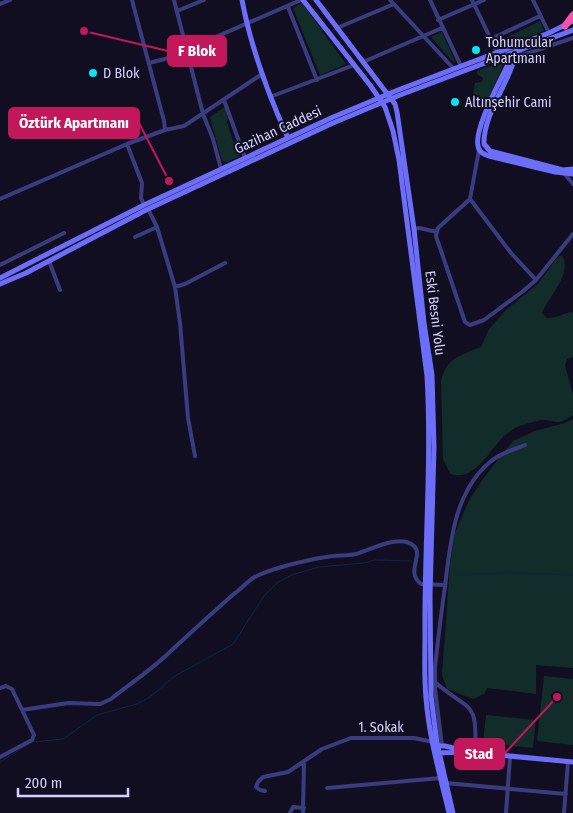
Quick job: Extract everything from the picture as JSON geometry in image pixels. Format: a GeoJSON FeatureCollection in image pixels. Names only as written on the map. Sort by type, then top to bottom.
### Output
{"type":"FeatureCollection","features":[{"type":"Feature","properties":{"kind":"highway"},"geometry":{"type":"LineString","coordinates":[[565,26],[573,15]]}},
{"type":"Feature","properties":{"kind":"main road"},"geometry":{"type":"LineString","coordinates":[[242,0],[246,23],[269,97],[288,138]]}},
{"type":"Feature","properties":{"kind":"main road","name":"Eski Besni Yolu"},"geometry":{"type":"LineString","coordinates":[[302,0],[381,100],[392,124],[399,160],[427,376],[429,447],[428,539]]}},
{"type":"Feature","properties":{"kind":"main road","name":"Eski Besni Yolu"},"geometry":{"type":"LineString","coordinates":[[316,0],[389,96],[398,112],[433,393],[434,453],[428,539]]}},
{"type":"Feature","properties":{"kind":"main road","name":"Gazihan Caddesi"},"geometry":{"type":"LineString","coordinates":[[0,284],[49,261],[146,207],[389,96],[461,66],[549,33],[573,21]]}},
{"type":"Feature","properties":{"kind":"main road","name":"Gazihan Caddesi"},"geometry":{"type":"LineString","coordinates":[[389,96],[400,95],[573,30]]}},
{"type":"Feature","properties":{"kind":"main road"},"geometry":{"type":"LineString","coordinates":[[513,53],[485,113],[478,138],[479,150],[485,155],[563,171],[573,169]]}},
{"type":"Feature","properties":{"kind":"main road"},"geometry":{"type":"LineString","coordinates":[[513,53],[514,65],[491,115],[485,131],[484,144],[490,151],[573,174]]}},
{"type":"Feature","properties":{"kind":"main road"},"geometry":{"type":"LineString","coordinates":[[398,112],[400,95]]}},
{"type":"Feature","properties":{"kind":"main road","name":"Gazihan Caddesi"},"geometry":{"type":"LineString","coordinates":[[0,277],[221,169],[288,138],[381,100]]}},
{"type":"Feature","properties":{"kind":"main road"},"geometry":{"type":"LineString","coordinates":[[428,539],[426,697],[436,745],[440,778],[451,813]]}},
{"type":"Feature","properties":{"kind":"main road"},"geometry":{"type":"LineString","coordinates":[[436,745],[467,752],[570,762]]}},
{"type":"Feature","properties":{"kind":"main road"},"geometry":{"type":"LineString","coordinates":[[437,753],[467,752]]}},
{"type":"Feature","properties":{"kind":"main road"},"geometry":{"type":"LineString","coordinates":[[437,753],[446,783],[451,813]]}},
{"type":"Feature","properties":{"kind":"street"},"geometry":{"type":"LineString","coordinates":[[0,4],[10,0]]}},
{"type":"Feature","properties":{"kind":"street"},"geometry":{"type":"LineString","coordinates":[[132,0],[165,130]]}},
{"type":"Feature","properties":{"kind":"street"},"geometry":{"type":"LineString","coordinates":[[174,0],[203,114],[213,139],[221,169]]}},
{"type":"Feature","properties":{"kind":"street"},"geometry":{"type":"LineString","coordinates":[[177,12],[204,0]]}},
{"type":"Feature","properties":{"kind":"street"},"geometry":{"type":"LineString","coordinates":[[149,63],[187,50],[302,0]]}},
{"type":"Feature","properties":{"kind":"street"},"geometry":{"type":"LineString","coordinates":[[390,0],[454,69]]}},
{"type":"Feature","properties":{"kind":"street"},"geometry":{"type":"LineString","coordinates":[[430,0],[461,66]]}},
{"type":"Feature","properties":{"kind":"street"},"geometry":{"type":"LineString","coordinates":[[438,20],[473,2],[484,0]]}},
{"type":"Feature","properties":{"kind":"street"},"geometry":{"type":"LineString","coordinates":[[533,0],[549,33]]}},
{"type":"Feature","properties":{"kind":"street"},"geometry":{"type":"LineString","coordinates":[[473,2],[497,52]]}},
{"type":"Feature","properties":{"kind":"street"},"geometry":{"type":"LineString","coordinates":[[337,28],[394,4]]}},
{"type":"Feature","properties":{"kind":"street"},"geometry":{"type":"LineString","coordinates":[[288,7],[317,80]]}},
{"type":"Feature","properties":{"kind":"street"},"geometry":{"type":"LineString","coordinates":[[491,38],[540,16]]}},
{"type":"Feature","properties":{"kind":"street"},"geometry":{"type":"LineString","coordinates":[[363,62],[442,28]]}},
{"type":"Feature","properties":{"kind":"street"},"geometry":{"type":"LineString","coordinates":[[513,53],[523,55],[573,38]]}},
{"type":"Feature","properties":{"kind":"street"},"geometry":{"type":"LineString","coordinates":[[269,97],[354,65]]}},
{"type":"Feature","properties":{"kind":"street"},"geometry":{"type":"LineString","coordinates":[[0,199],[127,144],[165,130],[182,127],[262,74]]}},
{"type":"Feature","properties":{"kind":"street"},"geometry":{"type":"LineString","coordinates":[[224,100],[245,158]]}},
{"type":"Feature","properties":{"kind":"street"},"geometry":{"type":"LineString","coordinates":[[127,144],[142,183],[142,198],[157,227],[175,287],[188,418],[195,456]]}},
{"type":"Feature","properties":{"kind":"street"},"geometry":{"type":"LineString","coordinates":[[479,150],[470,199],[436,232],[467,324],[473,325],[484,320],[522,292],[536,280],[573,234]]}},
{"type":"Feature","properties":{"kind":"street"},"geometry":{"type":"LineString","coordinates":[[563,171],[573,184]]}},
{"type":"Feature","properties":{"kind":"street"},"geometry":{"type":"LineString","coordinates":[[470,199],[511,253],[536,280]]}},
{"type":"Feature","properties":{"kind":"street"},"geometry":{"type":"LineString","coordinates":[[135,237],[157,227]]}},
{"type":"Feature","properties":{"kind":"street"},"geometry":{"type":"LineString","coordinates":[[414,229],[419,228],[436,232]]}},
{"type":"Feature","properties":{"kind":"street"},"geometry":{"type":"LineString","coordinates":[[0,264],[64,233]]}},
{"type":"Feature","properties":{"kind":"street"},"geometry":{"type":"LineString","coordinates":[[49,261],[60,290]]}},
{"type":"Feature","properties":{"kind":"street"},"geometry":{"type":"LineString","coordinates":[[175,287],[185,284],[225,263]]}},
{"type":"Feature","properties":{"kind":"street"},"geometry":{"type":"LineString","coordinates":[[436,745],[435,667],[452,532],[471,484],[490,462],[503,453],[525,445]]}},
{"type":"Feature","properties":{"kind":"street"},"geometry":{"type":"LineString","coordinates":[[22,710],[68,703],[100,704],[111,699],[172,651],[196,627],[253,578],[295,564],[358,553],[385,543],[408,542],[416,549],[417,555],[414,567],[415,577],[419,582],[422,584],[445,585]]}},
{"type":"Feature","properties":{"kind":"street"},"geometry":{"type":"LineString","coordinates":[[435,682],[465,703],[473,711],[476,728],[475,753]]}},
{"type":"Feature","properties":{"kind":"street"},"geometry":{"type":"LineString","coordinates":[[0,688],[6,686],[12,688],[34,735],[32,740],[0,756]]}},
{"type":"Feature","properties":{"kind":"street","name":"1. Sokak"},"geometry":{"type":"LineString","coordinates":[[265,790],[260,790],[256,787],[262,777],[288,772],[322,749],[350,738],[414,738],[436,745]]}},
{"type":"Feature","properties":{"kind":"street"},"geometry":{"type":"LineString","coordinates":[[506,813],[510,757]]}},
{"type":"Feature","properties":{"kind":"street"},"geometry":{"type":"LineString","coordinates":[[290,813],[293,807],[303,811],[304,761]]}},
{"type":"Feature","properties":{"kind":"street"},"geometry":{"type":"LineString","coordinates":[[564,813],[570,762]]}},
{"type":"Feature","properties":{"kind":"street"},"geometry":{"type":"LineString","coordinates":[[327,788],[440,778]]}},
{"type":"Feature","properties":{"kind":"street"},"geometry":{"type":"LineString","coordinates":[[446,783],[566,794]]}},
{"type":"Feature","properties":{"kind":"green space"},"geometry":{"type":"Polygon","coordinates":[[[302,3],[346,64],[320,75],[293,8],[302,3]]]}},
{"type":"Feature","properties":{"kind":"green space"},"geometry":{"type":"Polygon","coordinates":[[[540,21],[544,31],[501,47],[500,41],[540,21]]]}},
{"type":"Feature","properties":{"kind":"green space"},"geometry":{"type":"Polygon","coordinates":[[[442,32],[455,62],[454,63],[431,37],[442,32]]]}},
{"type":"Feature","properties":{"kind":"green space"},"geometry":{"type":"Polygon","coordinates":[[[505,60],[487,105],[478,100],[473,93],[475,83],[482,82],[483,78],[477,74],[477,71],[505,60]]]}},
{"type":"Feature","properties":{"kind":"green space"},"geometry":{"type":"Polygon","coordinates":[[[225,107],[228,118],[227,122],[240,156],[227,162],[222,161],[210,117],[225,107]]]}},
{"type":"Feature","properties":{"kind":"green space"},"geometry":{"type":"Polygon","coordinates":[[[562,255],[565,262],[562,277],[542,313],[547,318],[573,312],[573,357],[567,359],[565,365],[573,395],[573,415],[560,422],[541,420],[518,427],[504,436],[484,460],[469,473],[460,475],[450,474],[443,459],[441,381],[447,367],[455,358],[481,347],[489,329],[507,309],[539,283],[556,259],[562,255]]]}},
{"type":"Feature","properties":{"kind":"green space"},"geometry":{"type":"Polygon","coordinates":[[[573,419],[573,668],[536,665],[536,694],[487,688],[484,694],[473,699],[447,689],[442,675],[450,564],[455,533],[469,500],[485,476],[513,441],[535,431],[573,419]]]}},
{"type":"Feature","properties":{"kind":"green space"},"geometry":{"type":"Polygon","coordinates":[[[544,676],[573,679],[573,745],[537,741],[544,676]]]}},
{"type":"Feature","properties":{"kind":"green space"},"geometry":{"type":"Polygon","coordinates":[[[486,715],[536,720],[533,748],[483,743],[486,715]]]}},
{"type":"Feature","properties":{"kind":"waterway"},"geometry":{"type":"LineString","coordinates":[[0,762],[32,742],[63,739],[97,715],[137,704],[150,697],[175,676],[233,644],[264,596],[277,583],[291,575],[319,567],[364,563],[375,560],[411,561]]}},
{"type":"Feature","properties":{"kind":"waterway"},"geometry":{"type":"LineString","coordinates":[[457,575],[509,573],[573,575]]}},
{"type":"Feature","properties":{"kind":"place","name":"F Blok"},"geometry":{"type":"Point","coordinates":[84,31]}},
{"type":"Feature","properties":{"kind":"place","name":"Tohumcular Apartmanı"},"geometry":{"type":"Point","coordinates":[476,50]}},
{"type":"Feature","properties":{"kind":"place","name":"D Blok"},"geometry":{"type":"Point","coordinates":[93,73]}},
{"type":"Feature","properties":{"kind":"place","name":"Altınşehir Cami"},"geometry":{"type":"Point","coordinates":[455,102]}},
{"type":"Feature","properties":{"kind":"place","name":"Öztürk Apartmanı"},"geometry":{"type":"Point","coordinates":[169,181]}},
{"type":"Feature","properties":{"kind":"place","name":"Stad"},"geometry":{"type":"Point","coordinates":[557,697]}}]}
